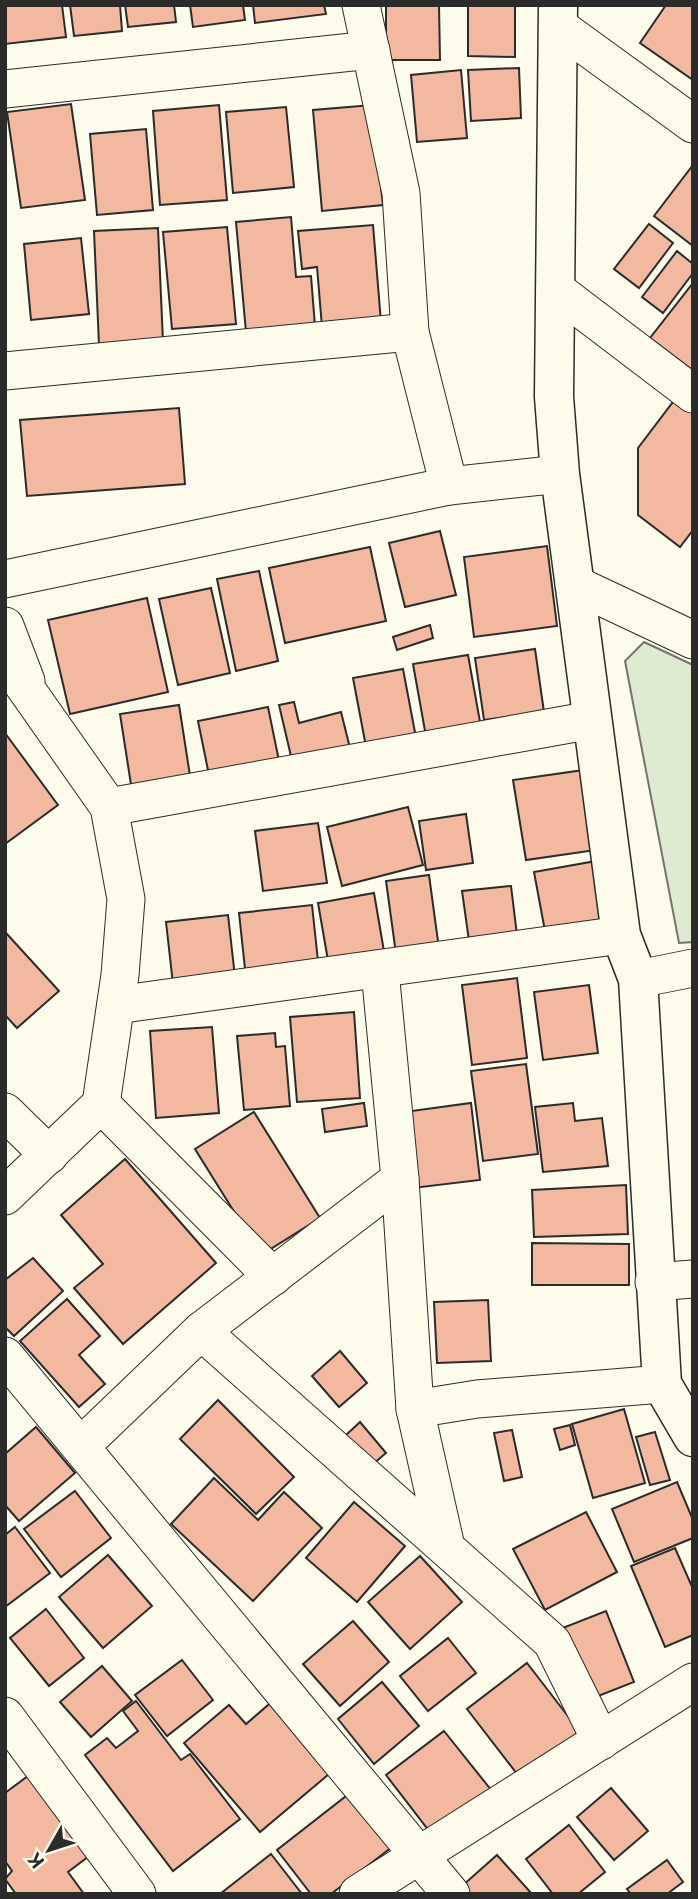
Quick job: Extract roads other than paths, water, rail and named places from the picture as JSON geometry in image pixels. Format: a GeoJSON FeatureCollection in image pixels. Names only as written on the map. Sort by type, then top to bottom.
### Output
{"type":"FeatureCollection","features":[{"type":"Feature","properties":{"kind":"main road"},"geometry":{"type":"LineString","coordinates":[[558,16],[554,397],[560,474],[621,936],[638,979],[662,1384],[693,1437]]}},
{"type":"Feature","properties":{"kind":"street"},"geometry":{"type":"LineString","coordinates":[[361,5],[401,193],[410,332],[449,486]]}},
{"type":"Feature","properties":{"kind":"street"},"geometry":{"type":"LineString","coordinates":[[558,16],[691,119]]}},
{"type":"Feature","properties":{"kind":"street"},"geometry":{"type":"LineString","coordinates":[[5,89],[371,50]]}},
{"type":"Feature","properties":{"kind":"street"},"geometry":{"type":"LineString","coordinates":[[555,289],[693,394]]}},
{"type":"Feature","properties":{"kind":"street"},"geometry":{"type":"LineString","coordinates":[[5,371],[410,332]]}},
{"type":"Feature","properties":{"kind":"street"},"geometry":{"type":"LineString","coordinates":[[5,579],[449,486],[560,474]]}},
{"type":"Feature","properties":{"kind":"street"},"geometry":{"type":"LineString","coordinates":[[574,584],[693,640]]}},
{"type":"Feature","properties":{"kind":"street"},"geometry":{"type":"LineString","coordinates":[[5,626],[31,695]]}},
{"type":"Feature","properties":{"kind":"street"},"geometry":{"type":"LineString","coordinates":[[5,659],[108,807],[126,899],[116,1005],[101,1104],[5,1196]]}},
{"type":"Feature","properties":{"kind":"street"},"geometry":{"type":"LineString","coordinates":[[108,807],[592,720]]}},
{"type":"Feature","properties":{"kind":"street"},"geometry":{"type":"LineString","coordinates":[[116,1005],[621,936]]}},
{"type":"Feature","properties":{"kind":"street"},"geometry":{"type":"LineString","coordinates":[[638,979],[693,968]]}},
{"type":"Feature","properties":{"kind":"street"},"geometry":{"type":"LineString","coordinates":[[380,971],[400,1179],[415,1409],[446,1547]]}},
{"type":"Feature","properties":{"kind":"street"},"geometry":{"type":"LineString","coordinates":[[101,1104],[273,1277]]}},
{"type":"Feature","properties":{"kind":"street"},"geometry":{"type":"LineString","coordinates":[[5,1112],[49,1155]]}},
{"type":"Feature","properties":{"kind":"street"},"geometry":{"type":"LineString","coordinates":[[81,1446],[201,1331],[400,1179]]}},
{"type":"Feature","properties":{"kind":"street"},"geometry":{"type":"LineString","coordinates":[[654,1282],[693,1279]]}},
{"type":"Feature","properties":{"kind":"street"},"geometry":{"type":"LineString","coordinates":[[201,1331],[552,1642],[601,1741]]}},
{"type":"Feature","properties":{"kind":"street"},"geometry":{"type":"LineString","coordinates":[[5,1356],[451,1894]]}},
{"type":"Feature","properties":{"kind":"street"},"geometry":{"type":"LineString","coordinates":[[415,1409],[477,1399],[662,1384]]}},
{"type":"Feature","properties":{"kind":"street"},"geometry":{"type":"LineString","coordinates":[[358,1894],[422,1856],[693,1682]]}},
{"type":"Feature","properties":{"kind":"street"},"geometry":{"type":"LineString","coordinates":[[5,1716],[137,1894]]}}]}
